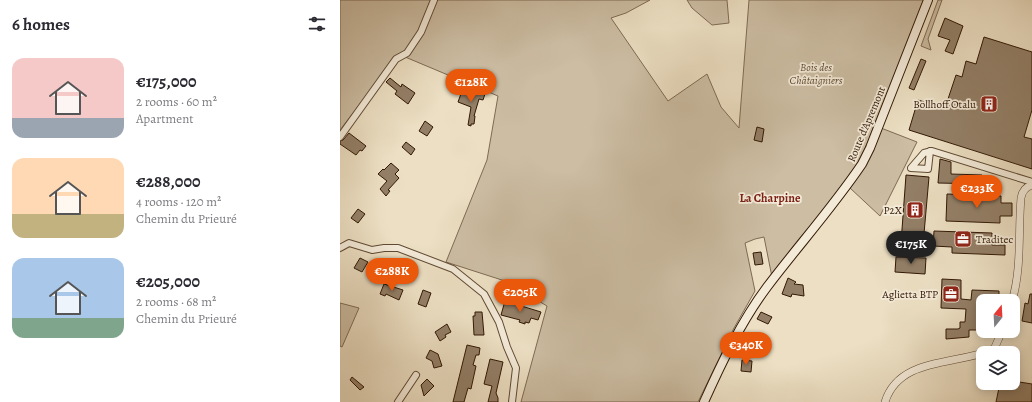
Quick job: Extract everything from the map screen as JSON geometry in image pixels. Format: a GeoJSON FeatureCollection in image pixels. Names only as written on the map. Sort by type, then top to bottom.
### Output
{"type":"FeatureCollection","features":[{"type":"Feature","properties":{"kind":"main road","name":"Route d'Apremont"},"geometry":{"type":"LineString","coordinates":[[704,402],[752,309],[862,164],[870,148],[928,0]]}},
{"type":"Feature","properties":{"kind":"street"},"geometry":{"type":"LineString","coordinates":[[340,137],[396,59],[407,53],[421,32],[434,0]]}},
{"type":"Feature","properties":{"kind":"street"},"geometry":{"type":"LineString","coordinates":[[930,151],[938,152],[1032,183]]}},
{"type":"Feature","properties":{"kind":"street"},"geometry":{"type":"LineString","coordinates":[[1014,294],[1017,283],[1021,198],[1022,192],[1032,183]]}},
{"type":"Feature","properties":{"kind":"street"},"geometry":{"type":"LineString","coordinates":[[340,248],[348,243],[372,250],[398,248],[453,269],[484,294],[499,322],[516,368],[512,402]]}},
{"type":"Feature","properties":{"kind":"street"},"geometry":{"type":"LineString","coordinates":[[885,402],[895,383],[905,374],[920,368],[988,352],[995,347],[999,338]]}},
{"type":"Feature","properties":{"kind":"street"},"geometry":{"type":"LineString","coordinates":[[398,402],[416,375]]}},
{"type":"Feature","properties":{"kind":"green space","name":"Bois des Châtaigniers"},"geometry":{"type":"Polygon","coordinates":[[[340,0],[650,0],[626,13],[611,18],[668,101],[707,74],[721,107],[739,128],[749,0],[924,0],[861,159],[854,172],[772,277],[764,237],[745,243],[755,291],[734,328],[698,402],[521,402],[547,306],[505,281],[446,262],[487,160],[498,96],[398,54],[340,130],[340,0]]]}},
{"type":"Feature","properties":{"kind":"green space"},"geometry":{"type":"Polygon","coordinates":[[[687,0],[727,0],[729,23],[712,25],[692,8],[687,0]]]}},
{"type":"Feature","properties":{"kind":"green space"},"geometry":{"type":"Polygon","coordinates":[[[938,0],[942,0],[928,39],[931,50],[921,46],[938,0]]]}},
{"type":"Feature","properties":{"kind":"green space"},"geometry":{"type":"Polygon","coordinates":[[[881,128],[917,142],[880,216],[850,188],[881,128]]]}},
{"type":"Feature","properties":{"kind":"green space"},"geometry":{"type":"Polygon","coordinates":[[[340,303],[359,308],[342,347],[340,346],[340,303]]]}},
{"type":"Feature","properties":{"kind":"building"},"geometry":{"type":"Polygon","coordinates":[[[945,18],[963,26],[953,54],[945,51],[950,40],[938,36],[945,18]]]}},
{"type":"Feature","properties":{"kind":"building","name":"Bollhoff Otalu"},"geometry":{"type":"Polygon","coordinates":[[[984,37],[1032,52],[1032,110],[1024,137],[1032,139],[1032,169],[909,130],[918,100],[945,108],[956,75],[962,77],[966,61],[976,64],[984,37]]]}},
{"type":"Feature","properties":{"kind":"building"},"geometry":{"type":"Polygon","coordinates":[[[921,59],[926,61],[914,90],[909,88],[921,59]]]}},
{"type":"Feature","properties":{"kind":"building"},"geometry":{"type":"Polygon","coordinates":[[[390,78],[401,87],[402,84],[415,93],[408,104],[395,94],[397,91],[386,82],[390,78]]]}},
{"type":"Feature","properties":{"kind":"building"},"geometry":{"type":"Polygon","coordinates":[[[462,91],[475,94],[476,91],[485,94],[483,100],[479,99],[474,116],[474,124],[471,124],[471,126],[468,125],[471,107],[458,102],[462,91]]]}},
{"type":"Feature","properties":{"kind":"building"},"geometry":{"type":"Polygon","coordinates":[[[425,121],[433,127],[427,136],[419,131],[425,121]]]}},
{"type":"Feature","properties":{"kind":"building"},"geometry":{"type":"Polygon","coordinates":[[[757,127],[764,129],[762,142],[754,140],[757,127]]]}},
{"type":"Feature","properties":{"kind":"building"},"geometry":{"type":"Polygon","coordinates":[[[349,133],[366,146],[356,155],[340,144],[340,141],[343,140],[349,133]]]}},
{"type":"Feature","properties":{"kind":"building"},"geometry":{"type":"Polygon","coordinates":[[[406,142],[415,149],[411,155],[402,147],[406,142]]]}},
{"type":"Feature","properties":{"kind":"building"},"geometry":{"type":"Polygon","coordinates":[[[940,159],[951,162],[951,174],[982,175],[985,176],[985,184],[938,183],[940,159]]]}},
{"type":"Feature","properties":{"kind":"building"},"geometry":{"type":"Polygon","coordinates":[[[391,163],[399,170],[395,174],[399,178],[388,190],[390,191],[386,196],[380,189],[387,181],[378,174],[391,163]]]}},
{"type":"Feature","properties":{"kind":"building","name":"P2X"},"geometry":{"type":"Polygon","coordinates":[[[906,175],[929,177],[923,245],[901,243],[906,175]]]}},
{"type":"Feature","properties":{"kind":"building"},"geometry":{"type":"Polygon","coordinates":[[[947,194],[1001,196],[1001,203],[1012,203],[1012,216],[1000,216],[1000,223],[946,221],[947,194]]]}},
{"type":"Feature","properties":{"kind":"building"},"geometry":{"type":"Polygon","coordinates":[[[358,209],[365,214],[358,223],[351,218],[358,209]]]}},
{"type":"Feature","properties":{"kind":"building","name":"Traditec"},"geometry":{"type":"Polygon","coordinates":[[[934,231],[992,233],[992,245],[1005,245],[1005,255],[952,253],[952,247],[933,246],[934,231]]]}},
{"type":"Feature","properties":{"kind":"building"},"geometry":{"type":"Polygon","coordinates":[[[761,252],[763,264],[755,265],[753,253],[761,252]]]}},
{"type":"Feature","properties":{"kind":"building"},"geometry":{"type":"Polygon","coordinates":[[[896,257],[926,258],[925,274],[895,272],[896,257]]]}},
{"type":"Feature","properties":{"kind":"building"},"geometry":{"type":"Polygon","coordinates":[[[360,258],[368,262],[362,272],[354,268],[360,258]]]}},
{"type":"Feature","properties":{"kind":"building"},"geometry":{"type":"Polygon","coordinates":[[[394,259],[406,262],[405,264],[415,268],[414,273],[398,268],[396,272],[392,265],[394,259]]]}},
{"type":"Feature","properties":{"kind":"building"},"geometry":{"type":"Polygon","coordinates":[[[788,278],[796,282],[794,284],[803,285],[804,296],[792,294],[791,297],[782,294],[788,278]]]}},
{"type":"Feature","properties":{"kind":"building"},"geometry":{"type":"Polygon","coordinates":[[[942,279],[961,280],[961,299],[971,300],[972,290],[999,291],[999,294],[976,294],[976,330],[969,330],[969,337],[946,339],[946,329],[958,329],[960,328],[960,322],[965,322],[966,309],[941,308],[942,279]]]}},
{"type":"Feature","properties":{"kind":"building"},"geometry":{"type":"Polygon","coordinates":[[[384,284],[403,290],[399,300],[386,294],[385,296],[380,294],[384,284]]]}},
{"type":"Feature","properties":{"kind":"building"},"geometry":{"type":"Polygon","coordinates":[[[423,290],[431,293],[426,307],[418,304],[423,290]]]}},
{"type":"Feature","properties":{"kind":"building"},"geometry":{"type":"Polygon","coordinates":[[[1030,294],[1032,294],[1032,323],[1022,321],[1025,303],[1028,304],[1030,294]]]}},
{"type":"Feature","properties":{"kind":"building"},"geometry":{"type":"Polygon","coordinates":[[[505,301],[541,312],[538,320],[531,318],[529,323],[525,322],[525,324],[519,322],[520,320],[501,315],[505,301]]]}},
{"type":"Feature","properties":{"kind":"building"},"geometry":{"type":"Polygon","coordinates":[[[475,312],[482,312],[484,335],[474,335],[473,316],[475,316],[475,312]]]}},
{"type":"Feature","properties":{"kind":"building"},"geometry":{"type":"Polygon","coordinates":[[[761,312],[772,317],[768,324],[757,319],[761,312]]]}},
{"type":"Feature","properties":{"kind":"building"},"geometry":{"type":"Polygon","coordinates":[[[447,324],[451,332],[445,335],[446,337],[440,341],[435,332],[447,324]]]}},
{"type":"Feature","properties":{"kind":"building"},"geometry":{"type":"Polygon","coordinates":[[[467,345],[480,348],[479,355],[476,355],[473,365],[476,366],[471,389],[468,388],[464,402],[453,402],[467,345]]]}},
{"type":"Feature","properties":{"kind":"building"},"geometry":{"type":"Polygon","coordinates":[[[430,350],[438,354],[442,366],[434,368],[432,361],[426,358],[430,350]]]}},
{"type":"Feature","properties":{"kind":"building"},"geometry":{"type":"Polygon","coordinates":[[[490,359],[503,362],[496,393],[498,402],[488,402],[492,386],[484,384],[490,359]]]}},
{"type":"Feature","properties":{"kind":"building"},"geometry":{"type":"Polygon","coordinates":[[[742,360],[752,361],[751,372],[741,371],[742,360]]]}},
{"type":"Feature","properties":{"kind":"building"},"geometry":{"type":"Polygon","coordinates":[[[352,377],[364,387],[360,390],[350,380],[352,377]]]}},
{"type":"Feature","properties":{"kind":"building"},"geometry":{"type":"Polygon","coordinates":[[[427,379],[434,386],[424,396],[421,385],[427,379]]]}},
{"type":"Feature","properties":{"kind":"building"},"geometry":{"type":"Polygon","coordinates":[[[1020,382],[1032,384],[1032,402],[996,402],[999,390],[1020,390],[1020,382]]]}},
{"type":"Feature","properties":{"kind":"place","name":"Bollhoff Otalu"},"geometry":{"type":"Point","coordinates":[989,104]}},
{"type":"Feature","properties":{"kind":"place","name":"P2X"},"geometry":{"type":"Point","coordinates":[915,210]}},
{"type":"Feature","properties":{"kind":"place","name":"Traditec"},"geometry":{"type":"Point","coordinates":[963,239]}},
{"type":"Feature","properties":{"kind":"place","name":"Aglietta BTP"},"geometry":{"type":"Point","coordinates":[951,294]}},
{"type":"Feature","properties":{"kind":"district","name":"La Charpine"},"geometry":{"type":"Point","coordinates":[770,198]}}]}
